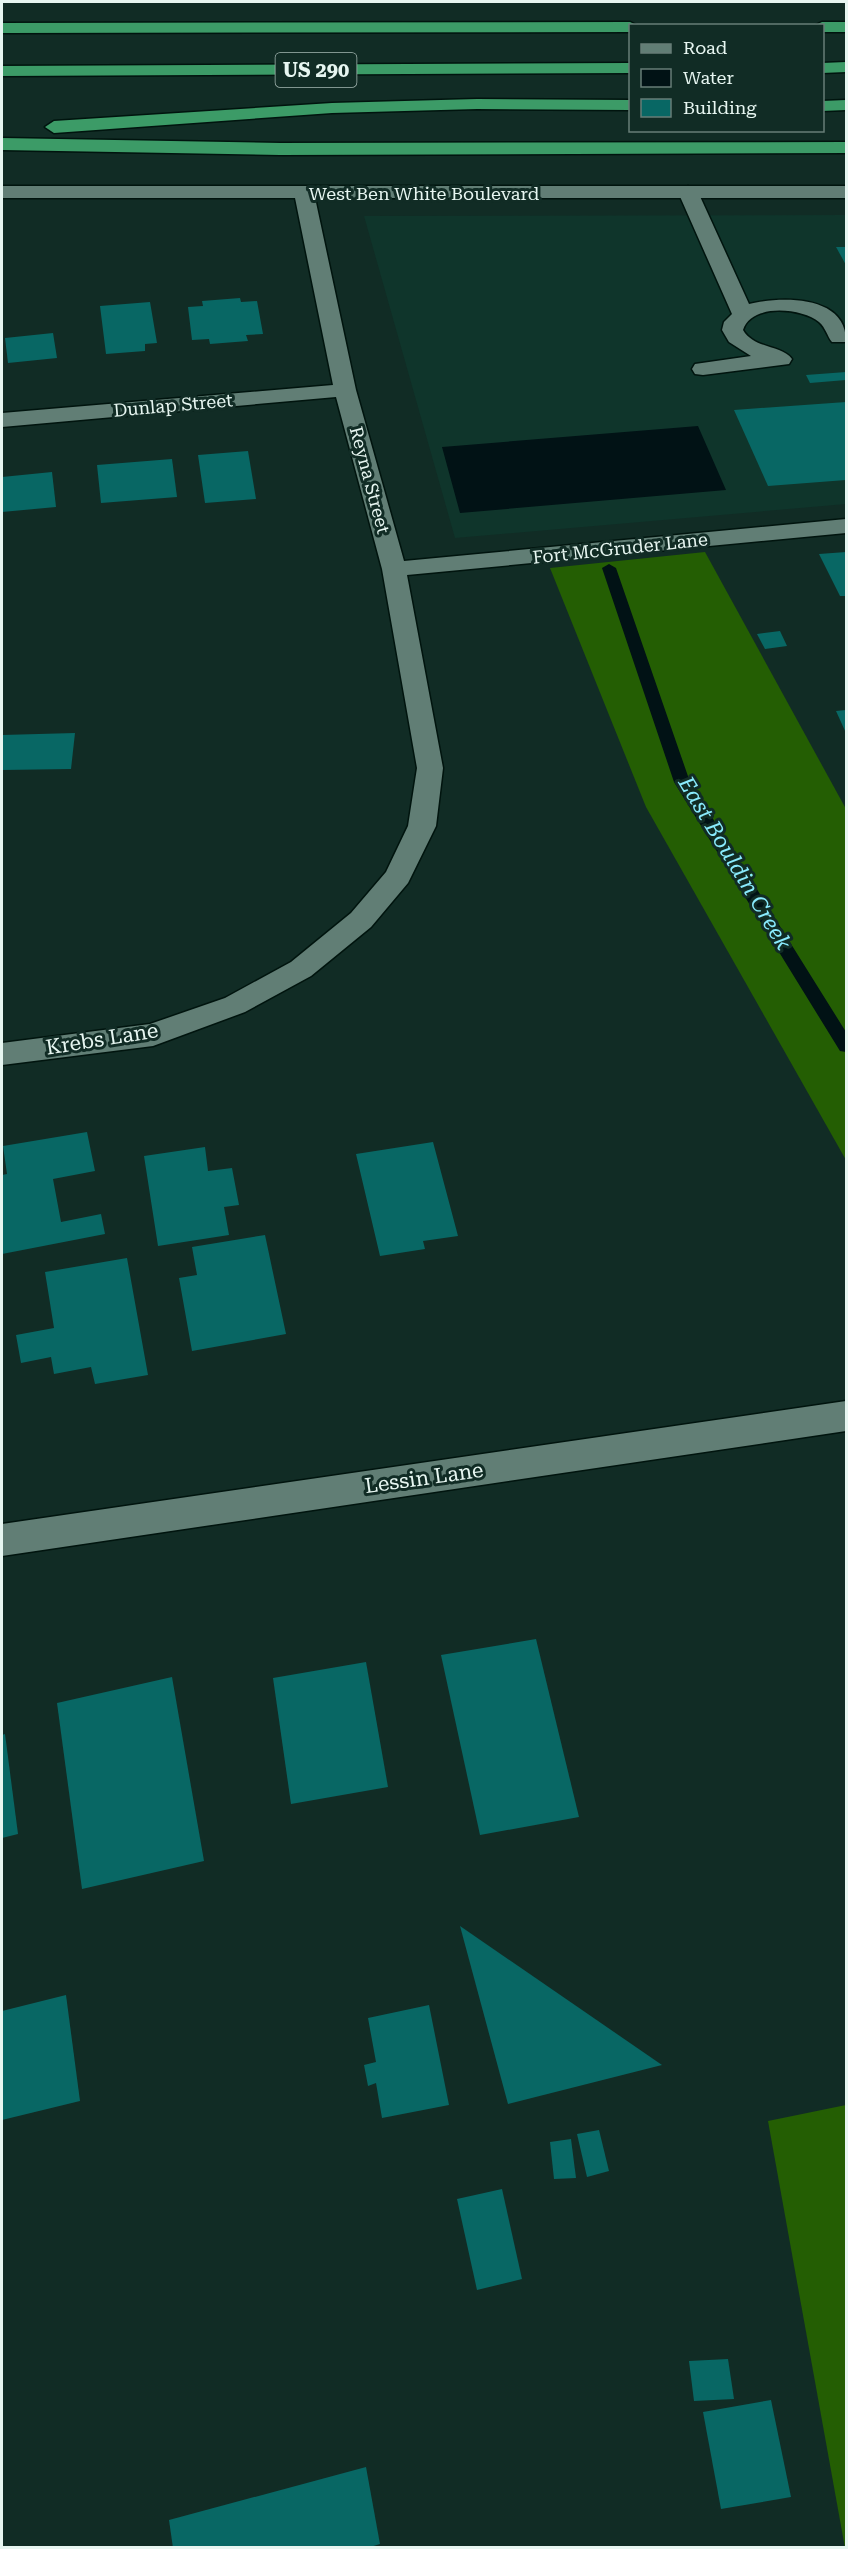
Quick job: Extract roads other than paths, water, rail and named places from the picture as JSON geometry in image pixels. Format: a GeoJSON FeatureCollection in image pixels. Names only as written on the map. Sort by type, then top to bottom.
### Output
{"type":"FeatureCollection","features":[{"type":"Feature","properties":{"kind":"highway","name":"US 290"},"geometry":{"type":"LineString","coordinates":[[2,28],[629,27]]}},
{"type":"Feature","properties":{"kind":"highway"},"geometry":{"type":"LineString","coordinates":[[824,27],[846,27]]}},
{"type":"Feature","properties":{"kind":"highway"},"geometry":{"type":"LineString","coordinates":[[824,68],[846,67]]}},
{"type":"Feature","properties":{"kind":"highway","name":"US 290"},"geometry":{"type":"LineString","coordinates":[[2,71],[629,68]]}},
{"type":"Feature","properties":{"kind":"highway"},"geometry":{"type":"LineString","coordinates":[[2,132],[332,108],[477,104],[629,105]]}},
{"type":"Feature","properties":{"kind":"highway"},"geometry":{"type":"LineString","coordinates":[[824,106],[846,105]]}},
{"type":"Feature","properties":{"kind":"highway"},"geometry":{"type":"LineString","coordinates":[[2,144],[280,149],[846,148]]}},
{"type":"Feature","properties":{"kind":"street","name":"West Ben White Boulevard"},"geometry":{"type":"LineString","coordinates":[[2,192],[846,192]]}},
{"type":"Feature","properties":{"kind":"street"},"geometry":{"type":"LineString","coordinates":[[688,192],[743,315]]}},
{"type":"Feature","properties":{"kind":"street","name":"Reyna Street"},"geometry":{"type":"LineString","coordinates":[[304,193],[345,390],[394,568],[430,768]]}},
{"type":"Feature","properties":{"kind":"street"},"geometry":{"type":"LineString","coordinates":[[703,369],[781,359],[748,349],[738,341],[734,332],[735,323],[743,315],[772,306],[808,309],[832,321],[838,329],[839,338]]}},
{"type":"Feature","properties":{"kind":"street","name":"Dunlap Street"},"geometry":{"type":"LineString","coordinates":[[2,420],[345,390]]}},
{"type":"Feature","properties":{"kind":"street","name":"Fort McGruder Lane"},"geometry":{"type":"LineString","coordinates":[[394,568],[846,525]]}},
{"type":"Feature","properties":{"kind":"street","name":"Krebs Lane"},"geometry":{"type":"LineString","coordinates":[[2,1054],[153,1035],[235,1005],[301,969],[361,920],[398,876],[422,826],[430,768]]}},
{"type":"Feature","properties":{"kind":"street","name":"Lessin Lane"},"geometry":{"type":"LineString","coordinates":[[2,1540],[846,1416]]}},
{"type":"Feature","properties":{"kind":"water"},"geometry":{"type":"Polygon","coordinates":[[[698,426],[726,490],[460,513],[442,447],[698,426]]]}},
{"type":"Feature","properties":{"kind":"waterway","name":"East Bouldin Creek"},"geometry":{"type":"LineString","coordinates":[[609,568],[682,782],[846,1046]]}}]}
